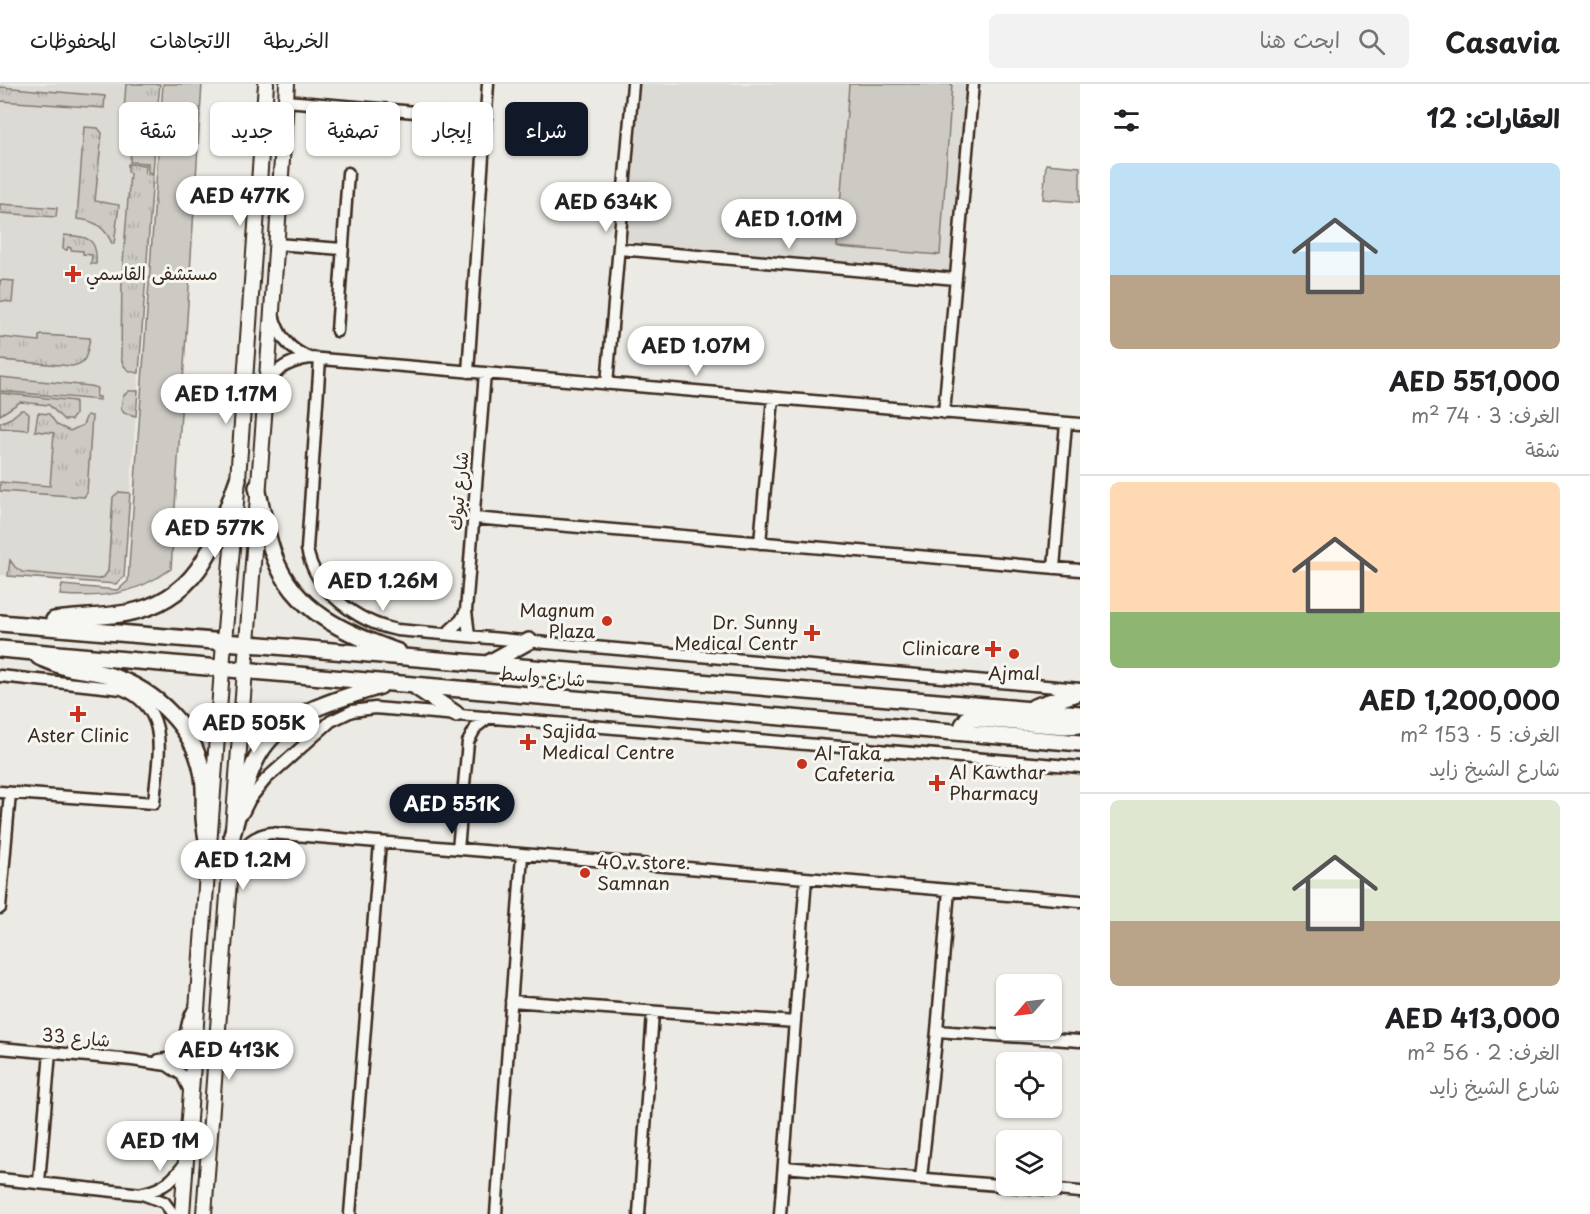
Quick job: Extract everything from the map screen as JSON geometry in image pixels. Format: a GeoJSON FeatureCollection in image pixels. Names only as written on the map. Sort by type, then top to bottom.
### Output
{"type":"FeatureCollection","features":[{"type":"Feature","properties":{"kind":"main road"},"geometry":{"type":"LineString","coordinates":[[182,1214],[266,84]]}},
{"type":"Feature","properties":{"kind":"main road"},"geometry":{"type":"LineString","coordinates":[[204,1214],[287,84]]}},
{"type":"Feature","properties":{"kind":"main road"},"geometry":{"type":"LineString","coordinates":[[40,626],[53,621],[106,616],[143,608],[170,596],[193,576],[211,552],[238,479]]}},
{"type":"Feature","properties":{"kind":"main road"},"geometry":{"type":"LineString","coordinates":[[257,487],[268,537],[280,571],[307,607],[342,629],[418,659]]}},
{"type":"Feature","properties":{"kind":"main road","name":"شارع واسط"},"geometry":{"type":"LineString","coordinates":[[0,623],[1080,714]]}},
{"type":"Feature","properties":{"kind":"main road"},"geometry":{"type":"LineString","coordinates":[[487,664],[529,641]]}},
{"type":"Feature","properties":{"kind":"main road","name":"شارع واسط"},"geometry":{"type":"LineString","coordinates":[[0,649],[1080,743]]}},
{"type":"Feature","properties":{"kind":"main road"},"geometry":{"type":"LineString","coordinates":[[26,651],[66,668],[105,674],[130,688],[155,698],[164,705],[191,741],[201,765],[204,818],[209,850]]}},
{"type":"Feature","properties":{"kind":"main road"},"geometry":{"type":"LineString","coordinates":[[232,835],[254,766],[267,743],[276,733],[297,717],[322,705],[388,683]]}},
{"type":"Feature","properties":{"kind":"main road"},"geometry":{"type":"LineString","coordinates":[[414,686],[456,714]]}},
{"type":"Feature","properties":{"kind":"main road"},"geometry":{"type":"LineString","coordinates":[[1028,709],[1080,690]]}},
{"type":"Feature","properties":{"kind":"main road"},"geometry":{"type":"LineString","coordinates":[[970,733],[963,725],[968,718],[1065,726],[1080,724]]}},
{"type":"Feature","properties":{"kind":"street"},"geometry":{"type":"LineString","coordinates":[[487,102],[488,84]]}},
{"type":"Feature","properties":{"kind":"street"},"geometry":{"type":"LineString","coordinates":[[607,384],[633,84]]}},
{"type":"Feature","properties":{"kind":"street"},"geometry":{"type":"LineString","coordinates":[[944,413],[973,84]]}},
{"type":"Feature","properties":{"kind":"street"},"geometry":{"type":"LineString","coordinates":[[286,100],[412,111]]}},
{"type":"Feature","properties":{"kind":"street"},"geometry":{"type":"LineString","coordinates":[[468,372],[483,156]]}},
{"type":"Feature","properties":{"kind":"street"},"geometry":{"type":"LineString","coordinates":[[337,331],[348,173]]}},
{"type":"Feature","properties":{"kind":"street"},"geometry":{"type":"LineString","coordinates":[[276,244],[342,249]]}},
{"type":"Feature","properties":{"kind":"street"},"geometry":{"type":"LineString","coordinates":[[619,249],[956,279]]}},
{"type":"Feature","properties":{"kind":"street"},"geometry":{"type":"LineString","coordinates":[[272,311],[280,334],[287,344],[296,352],[315,359]]}},
{"type":"Feature","properties":{"kind":"street"},"geometry":{"type":"LineString","coordinates":[[315,359],[308,557],[325,585],[344,605],[369,622],[397,630],[1080,690]]}},
{"type":"Feature","properties":{"kind":"street"},"geometry":{"type":"LineString","coordinates":[[265,387],[278,370],[288,364],[315,359],[1080,424]]}},
{"type":"Feature","properties":{"kind":"street","name":"شارع تبوك"},"geometry":{"type":"LineString","coordinates":[[469,635],[466,611],[485,373]]}},
{"type":"Feature","properties":{"kind":"street"},"geometry":{"type":"LineString","coordinates":[[760,543],[772,398]]}},
{"type":"Feature","properties":{"kind":"street"},"geometry":{"type":"LineString","coordinates":[[1054,568],[1066,423]]}},
{"type":"Feature","properties":{"kind":"street"},"geometry":{"type":"LineString","coordinates":[[474,518],[1080,570]]}},
{"type":"Feature","properties":{"kind":"street"},"geometry":{"type":"LineString","coordinates":[[446,634],[461,620],[466,611]]}},
{"type":"Feature","properties":{"kind":"street"},"geometry":{"type":"LineString","coordinates":[[0,676],[130,688],[147,707],[158,725],[154,803],[5,793],[0,908]]}},
{"type":"Feature","properties":{"kind":"street"},"geometry":{"type":"LineString","coordinates":[[232,835],[258,788],[322,729],[352,711],[375,708],[1080,767]]}},
{"type":"Feature","properties":{"kind":"street"},"geometry":{"type":"LineString","coordinates":[[456,714],[464,727],[468,742],[458,849]]}},
{"type":"Feature","properties":{"kind":"street"},"geometry":{"type":"LineString","coordinates":[[468,742],[476,727],[489,717]]}},
{"type":"Feature","properties":{"kind":"street"},"geometry":{"type":"LineString","coordinates":[[229,872],[248,842],[262,834],[271,833],[1080,901]]}},
{"type":"Feature","properties":{"kind":"street"},"geometry":{"type":"LineString","coordinates":[[350,1214],[380,842]]}},
{"type":"Feature","properties":{"kind":"street"},"geometry":{"type":"LineString","coordinates":[[496,1214],[522,855]]}},
{"type":"Feature","properties":{"kind":"street"},"geometry":{"type":"LineString","coordinates":[[780,1214],[806,878]]}},
{"type":"Feature","properties":{"kind":"street"},"geometry":{"type":"LineString","coordinates":[[921,1178],[949,890]]}},
{"type":"Feature","properties":{"kind":"street","name":"شارع 33"},"geometry":{"type":"LineString","coordinates":[[149,1062],[173,1058],[182,1051],[189,1020],[198,1000]]}},
{"type":"Feature","properties":{"kind":"street"},"geometry":{"type":"LineString","coordinates":[[511,1001],[795,1022]]}},
{"type":"Feature","properties":{"kind":"street"},"geometry":{"type":"LineString","coordinates":[[639,1214],[653,1012]]}},
{"type":"Feature","properties":{"kind":"street"},"geometry":{"type":"LineString","coordinates":[[937,1031],[1080,1041]]}},
{"type":"Feature","properties":{"kind":"street","name":"شارع 33"},"geometry":{"type":"LineString","coordinates":[[0,1048],[167,1065],[185,1080],[192,1094]]}},
{"type":"Feature","properties":{"kind":"street"},"geometry":{"type":"LineString","coordinates":[[39,1182],[50,1052]]}},
{"type":"Feature","properties":{"kind":"street"},"geometry":{"type":"LineString","coordinates":[[142,1194],[156,1191],[168,1184],[187,1161]]}},
{"type":"Feature","properties":{"kind":"street"},"geometry":{"type":"LineString","coordinates":[[784,1167],[1080,1192]]}},
{"type":"Feature","properties":{"kind":"street"},"geometry":{"type":"LineString","coordinates":[[0,1179],[142,1194],[164,1202],[173,1214]]}},
{"type":"Feature","properties":{"kind":"shaded area","name":"مستشفى القاسمي"},"geometry":{"type":"Polygon","coordinates":[[[0,84],[160,84],[159,102],[119,102],[119,156],[155,156],[124,577],[116,584],[0,575],[0,84]]]}},
{"type":"Feature","properties":{"kind":"shaded area"},"geometry":{"type":"Polygon","coordinates":[[[633,84],[973,84],[956,279],[619,249],[633,84]]]}},
{"type":"Feature","properties":{"kind":"green space"},"geometry":{"type":"Polygon","coordinates":[[[126,84],[160,84],[158,102],[125,102],[126,84]]]}},
{"type":"Feature","properties":{"kind":"green space"},"geometry":{"type":"Polygon","coordinates":[[[163,84],[202,84],[198,147],[198,102],[162,102],[163,84]]]}},
{"type":"Feature","properties":{"kind":"green space"},"geometry":{"type":"Polygon","coordinates":[[[849,84],[952,84],[940,255],[837,247],[849,84]]]}},
{"type":"Feature","properties":{"kind":"green space"},"geometry":{"type":"Polygon","coordinates":[[[0,87],[105,96],[104,108],[0,101],[0,87]]]}},
{"type":"Feature","properties":{"kind":"green space"},"geometry":{"type":"Polygon","coordinates":[[[84,127],[98,128],[102,133],[95,201],[119,205],[114,244],[99,226],[77,219],[84,127]]]}},
{"type":"Feature","properties":{"kind":"green space"},"geometry":{"type":"Polygon","coordinates":[[[130,156],[154,156],[153,173],[148,172],[148,163],[130,162],[130,156]]]}},
{"type":"Feature","properties":{"kind":"green space"},"geometry":{"type":"Polygon","coordinates":[[[158,156],[197,156],[171,569],[144,584],[118,593],[91,596],[60,595],[62,585],[118,590],[128,581],[158,156]]]}},
{"type":"Feature","properties":{"kind":"green space"},"geometry":{"type":"Polygon","coordinates":[[[128,164],[146,165],[145,174],[153,175],[139,373],[127,369],[121,357],[122,276],[130,173],[128,164]]]}},
{"type":"Feature","properties":{"kind":"green space"},"geometry":{"type":"Polygon","coordinates":[[[1046,164],[1080,167],[1080,202],[1043,199],[1046,164]]]}},
{"type":"Feature","properties":{"kind":"green space"},"geometry":{"type":"Polygon","coordinates":[[[0,204],[57,208],[56,217],[0,213],[0,204]]]}},
{"type":"Feature","properties":{"kind":"green space"},"geometry":{"type":"Polygon","coordinates":[[[64,235],[85,238],[93,243],[96,264],[91,264],[92,255],[83,254],[83,251],[71,250],[68,247],[67,250],[63,249],[64,235]]]}},
{"type":"Feature","properties":{"kind":"green space"},"geometry":{"type":"Polygon","coordinates":[[[0,280],[14,281],[12,302],[0,301],[0,280]]]}},
{"type":"Feature","properties":{"kind":"green space"},"geometry":{"type":"Polygon","coordinates":[[[39,336],[90,338],[84,360],[72,366],[0,360],[0,337],[39,341],[39,336]]]}},
{"type":"Feature","properties":{"kind":"green space"},"geometry":{"type":"Polygon","coordinates":[[[0,377],[90,386],[97,388],[96,397],[100,397],[100,400],[0,391],[0,377]]]}},
{"type":"Feature","properties":{"kind":"green space"},"geometry":{"type":"Polygon","coordinates":[[[129,391],[138,391],[136,416],[124,413],[121,408],[123,396],[129,391]]]}},
{"type":"Feature","properties":{"kind":"green space"},"geometry":{"type":"Polygon","coordinates":[[[0,393],[75,401],[75,415],[71,420],[64,420],[49,405],[20,402],[0,415],[0,393]]]}},
{"type":"Feature","properties":{"kind":"green space"},"geometry":{"type":"Polygon","coordinates":[[[21,410],[29,414],[28,430],[0,428],[0,423],[21,410]]]}},
{"type":"Feature","properties":{"kind":"green space"},"geometry":{"type":"Polygon","coordinates":[[[38,413],[49,414],[57,425],[70,431],[83,425],[87,415],[92,416],[87,493],[84,497],[0,491],[0,482],[50,486],[54,433],[35,431],[38,413]]]}},
{"type":"Feature","properties":{"kind":"green space"},"geometry":{"type":"Polygon","coordinates":[[[119,492],[130,493],[124,577],[116,584],[8,576],[10,560],[22,572],[98,579],[104,577],[108,571],[113,497],[119,492]]]}},
{"type":"Feature","properties":{"kind":"place","name":"مستشفى القاسمي"},"geometry":{"type":"Point","coordinates":[73,274]}},
{"type":"Feature","properties":{"kind":"place","name":"Magnum Plaza"},"geometry":{"type":"Point","coordinates":[607,621]}},
{"type":"Feature","properties":{"kind":"place","name":"Dr. Sunny Medical Centr"},"geometry":{"type":"Point","coordinates":[812,633]}},
{"type":"Feature","properties":{"kind":"place","name":"Clinicare"},"geometry":{"type":"Point","coordinates":[993,649]}},
{"type":"Feature","properties":{"kind":"place","name":"Ajmal"},"geometry":{"type":"Point","coordinates":[1014,654]}},
{"type":"Feature","properties":{"kind":"place","name":"Aster Clinic"},"geometry":{"type":"Point","coordinates":[78,714]}},
{"type":"Feature","properties":{"kind":"place","name":"Sajida Medical Centre"},"geometry":{"type":"Point","coordinates":[528,742]}},
{"type":"Feature","properties":{"kind":"place","name":"Al Taka Cafeteria"},"geometry":{"type":"Point","coordinates":[802,764]}},
{"type":"Feature","properties":{"kind":"place","name":"Al Kawthar Pharmacy"},"geometry":{"type":"Point","coordinates":[937,783]}},
{"type":"Feature","properties":{"kind":"place","name":"40 v store. Samnan"},"geometry":{"type":"Point","coordinates":[585,873]}}]}
